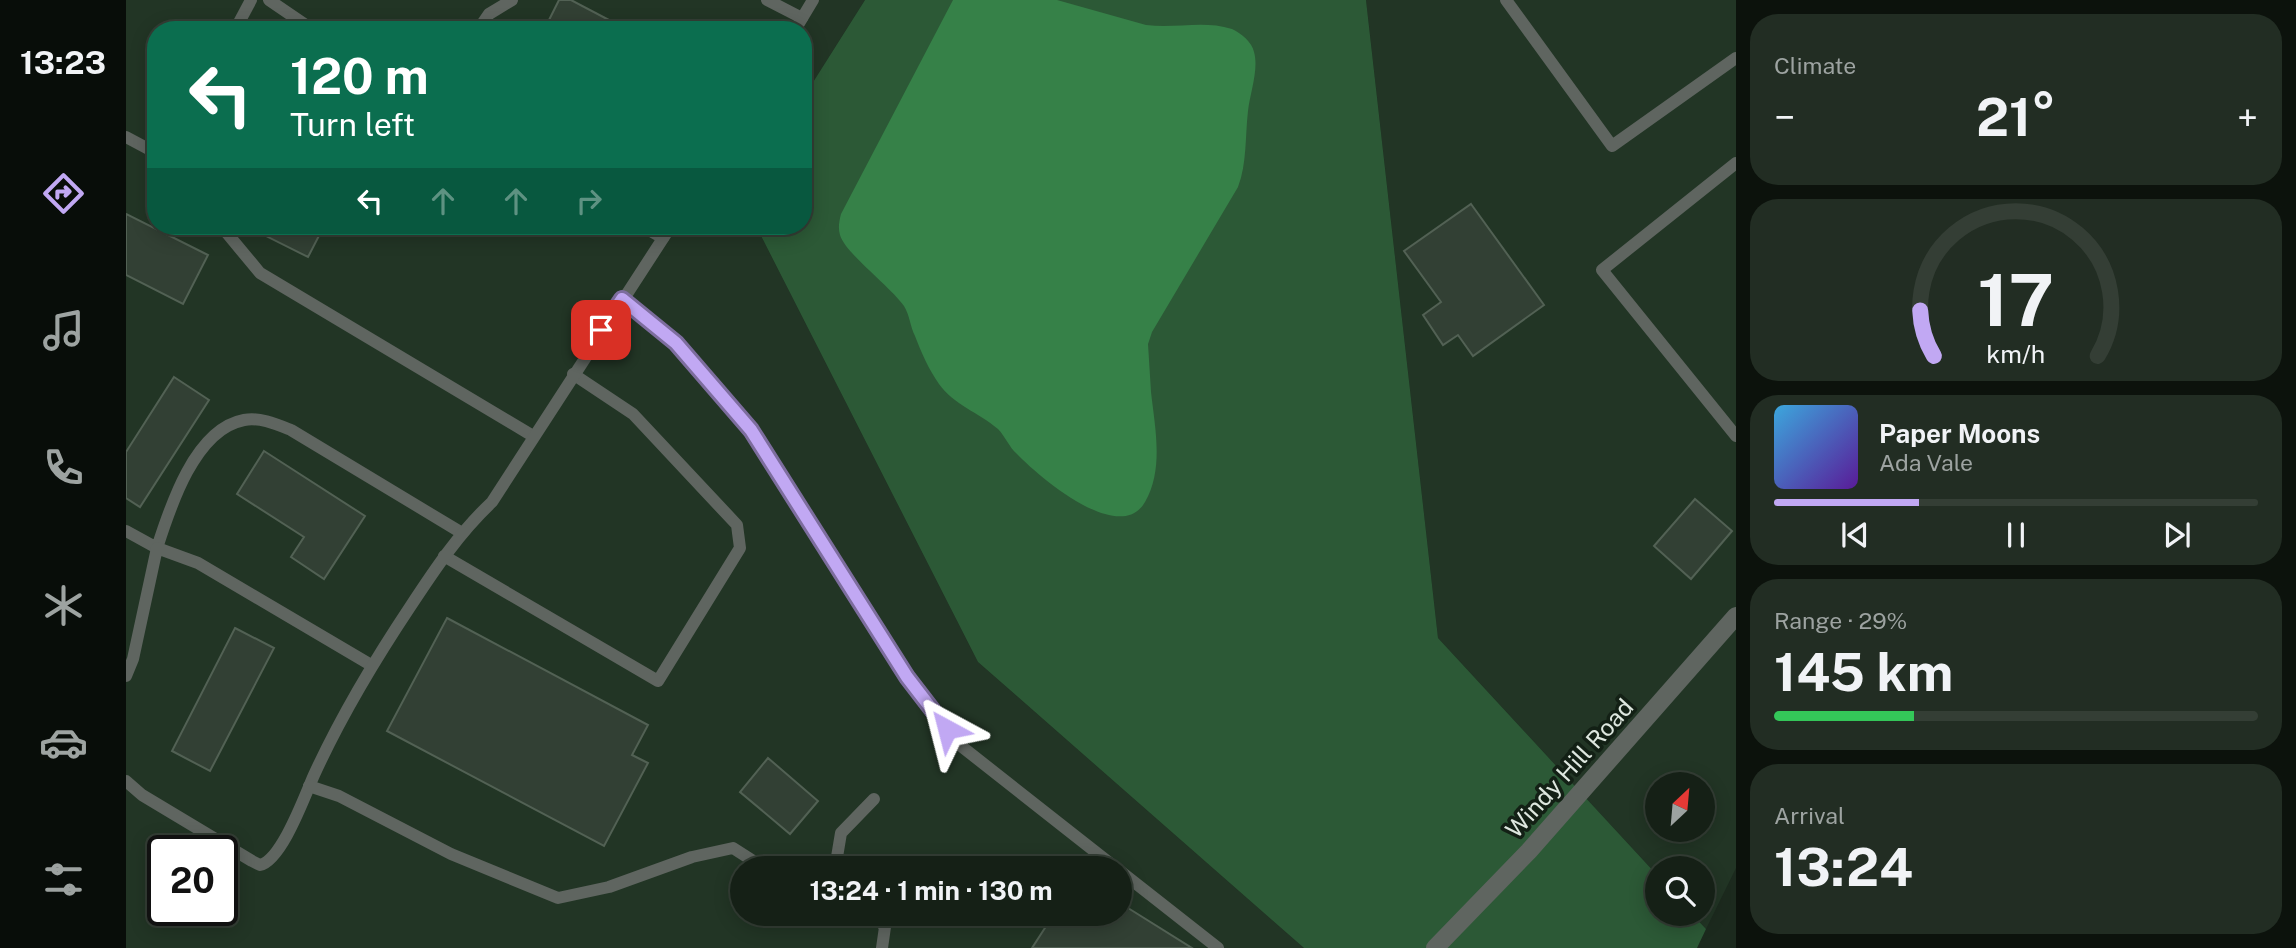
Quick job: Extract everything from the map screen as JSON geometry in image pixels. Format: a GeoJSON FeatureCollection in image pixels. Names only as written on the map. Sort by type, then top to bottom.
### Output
{"type":"FeatureCollection","features":[{"type":"Feature","properties":{"kind":"street","name":"Windy Hill Road"},"geometry":{"type":"LineString","coordinates":[[1435,948],[1538,841],[1736,617]]}},
{"type":"Feature","properties":{"kind":"lane"},"geometry":{"type":"LineString","coordinates":[[240,21],[251,0]]}},
{"type":"Feature","properties":{"kind":"lane"},"geometry":{"type":"LineString","coordinates":[[269,0],[300,21]]}},
{"type":"Feature","properties":{"kind":"lane"},"geometry":{"type":"LineString","coordinates":[[484,21],[489,14],[512,0]]}},
{"type":"Feature","properties":{"kind":"lane"},"geometry":{"type":"LineString","coordinates":[[767,0],[794,21]]}},
{"type":"Feature","properties":{"kind":"lane"},"geometry":{"type":"LineString","coordinates":[[800,21],[813,0]]}},
{"type":"Feature","properties":{"kind":"lane"},"geometry":{"type":"LineString","coordinates":[[1506,0],[1612,146],[1736,58]]}},
{"type":"Feature","properties":{"kind":"lane"},"geometry":{"type":"LineString","coordinates":[[126,137],[147,148]]}},
{"type":"Feature","properties":{"kind":"lane"},"geometry":{"type":"LineString","coordinates":[[1736,163],[1602,270],[1736,436]]}},
{"type":"Feature","properties":{"kind":"lane"},"geometry":{"type":"LineString","coordinates":[[228,235],[260,273],[533,436]]}},
{"type":"Feature","properties":{"kind":"lane"},"geometry":{"type":"LineString","coordinates":[[658,235],[663,238]]}},
{"type":"Feature","properties":{"kind":"lane"},"geometry":{"type":"LineString","coordinates":[[126,781],[142,795],[260,865],[270,861],[291,828],[329,741],[371,665],[444,556],[492,502],[665,235]]}},
{"type":"Feature","properties":{"kind":"lane"},"geometry":{"type":"LineString","coordinates":[[622,299],[676,343],[751,430],[907,677],[961,746],[1101,856]]}},
{"type":"Feature","properties":{"kind":"lane"},"geometry":{"type":"LineString","coordinates":[[444,556],[658,681],[740,548],[737,525],[633,414],[573,374]]}},
{"type":"Feature","properties":{"kind":"lane"},"geometry":{"type":"LineString","coordinates":[[126,676],[133,659],[157,548],[176,492],[198,456],[217,433],[229,424],[247,419],[267,421],[291,430],[462,533]]}},
{"type":"Feature","properties":{"kind":"lane"},"geometry":{"type":"LineString","coordinates":[[126,531],[157,548],[198,563],[371,665]]}},
{"type":"Feature","properties":{"kind":"lane"},"geometry":{"type":"LineString","coordinates":[[309,786],[339,796],[451,854],[558,898],[609,887],[692,857],[733,848],[745,856]]}},
{"type":"Feature","properties":{"kind":"lane"},"geometry":{"type":"LineString","coordinates":[[838,856],[841,834],[874,799]]}},
{"type":"Feature","properties":{"kind":"lane"},"geometry":{"type":"LineString","coordinates":[[1132,880],[1218,948]]}},
{"type":"Feature","properties":{"kind":"lane"},"geometry":{"type":"LineString","coordinates":[[882,948],[884,926]]}},
{"type":"Feature","properties":{"kind":"shaded area"},"geometry":{"type":"Polygon","coordinates":[[[126,0],[865,0],[812,84],[812,21],[147,21],[147,235],[761,235],[978,662],[1304,948],[126,948],[126,0]]]}},
{"type":"Feature","properties":{"kind":"shaded area"},"geometry":{"type":"Polygon","coordinates":[[[865,0],[1366,0],[1438,638],[1645,862],[1645,926],[1703,926],[1706,929],[1697,948],[1304,948],[978,662],[761,235],[812,235],[812,84],[865,0]]]}},
{"type":"Feature","properties":{"kind":"shaded area"},"geometry":{"type":"Polygon","coordinates":[[[953,0],[1057,0],[1146,25],[1221,26],[1239,33],[1253,48],[1255,73],[1248,111],[1243,169],[1238,187],[1152,332],[1148,344],[1157,448],[1155,476],[1145,502],[1133,514],[1118,516],[1099,512],[1061,491],[1017,454],[998,429],[945,391],[926,361],[904,306],[850,251],[840,235],[841,214],[953,0]]]}},
{"type":"Feature","properties":{"kind":"shaded area"},"geometry":{"type":"Polygon","coordinates":[[[1366,0],[1736,0],[1736,868],[1715,911],[1715,856],[1645,856],[1645,862],[1438,638],[1366,0]]]}},
{"type":"Feature","properties":{"kind":"building"},"geometry":{"type":"Polygon","coordinates":[[[559,0],[571,0],[611,21],[548,21],[559,0]]]}},
{"type":"Feature","properties":{"kind":"building"},"geometry":{"type":"Polygon","coordinates":[[[1471,204],[1544,305],[1473,356],[1458,335],[1443,345],[1423,315],[1441,302],[1404,251],[1471,204]]]}},
{"type":"Feature","properties":{"kind":"building"},"geometry":{"type":"Polygon","coordinates":[[[126,214],[147,224],[147,235],[168,235],[208,255],[183,304],[126,275],[126,214]]]}},
{"type":"Feature","properties":{"kind":"building"},"geometry":{"type":"Polygon","coordinates":[[[264,235],[319,235],[308,257],[264,235]]]}},
{"type":"Feature","properties":{"kind":"building"},"geometry":{"type":"Polygon","coordinates":[[[174,377],[209,400],[140,507],[126,498],[126,452],[174,377]]]}},
{"type":"Feature","properties":{"kind":"building"},"geometry":{"type":"Polygon","coordinates":[[[264,451],[365,516],[324,579],[291,557],[304,537],[237,494],[264,451]]]}},
{"type":"Feature","properties":{"kind":"building"},"geometry":{"type":"Polygon","coordinates":[[[1695,499],[1732,531],[1691,579],[1654,546],[1695,499]]]}},
{"type":"Feature","properties":{"kind":"building"},"geometry":{"type":"Polygon","coordinates":[[[447,618],[648,725],[632,755],[648,763],[604,846],[387,731],[447,618]]]}},
{"type":"Feature","properties":{"kind":"building"},"geometry":{"type":"Polygon","coordinates":[[[235,628],[274,648],[210,771],[172,751],[235,628]]]}},
{"type":"Feature","properties":{"kind":"building"},"geometry":{"type":"Polygon","coordinates":[[[768,758],[818,801],[790,834],[740,792],[768,758]]]}},
{"type":"Feature","properties":{"kind":"building"},"geometry":{"type":"Polygon","coordinates":[[[1132,910],[1192,948],[1032,948],[1046,926],[1132,926],[1132,910]]]}},
{"type":"Feature","properties":{"kind":"route"},"geometry":{"type":"LineString","coordinates":[[601,330],[622,299],[676,343],[751,430],[907,677],[947,729]]}}]}
